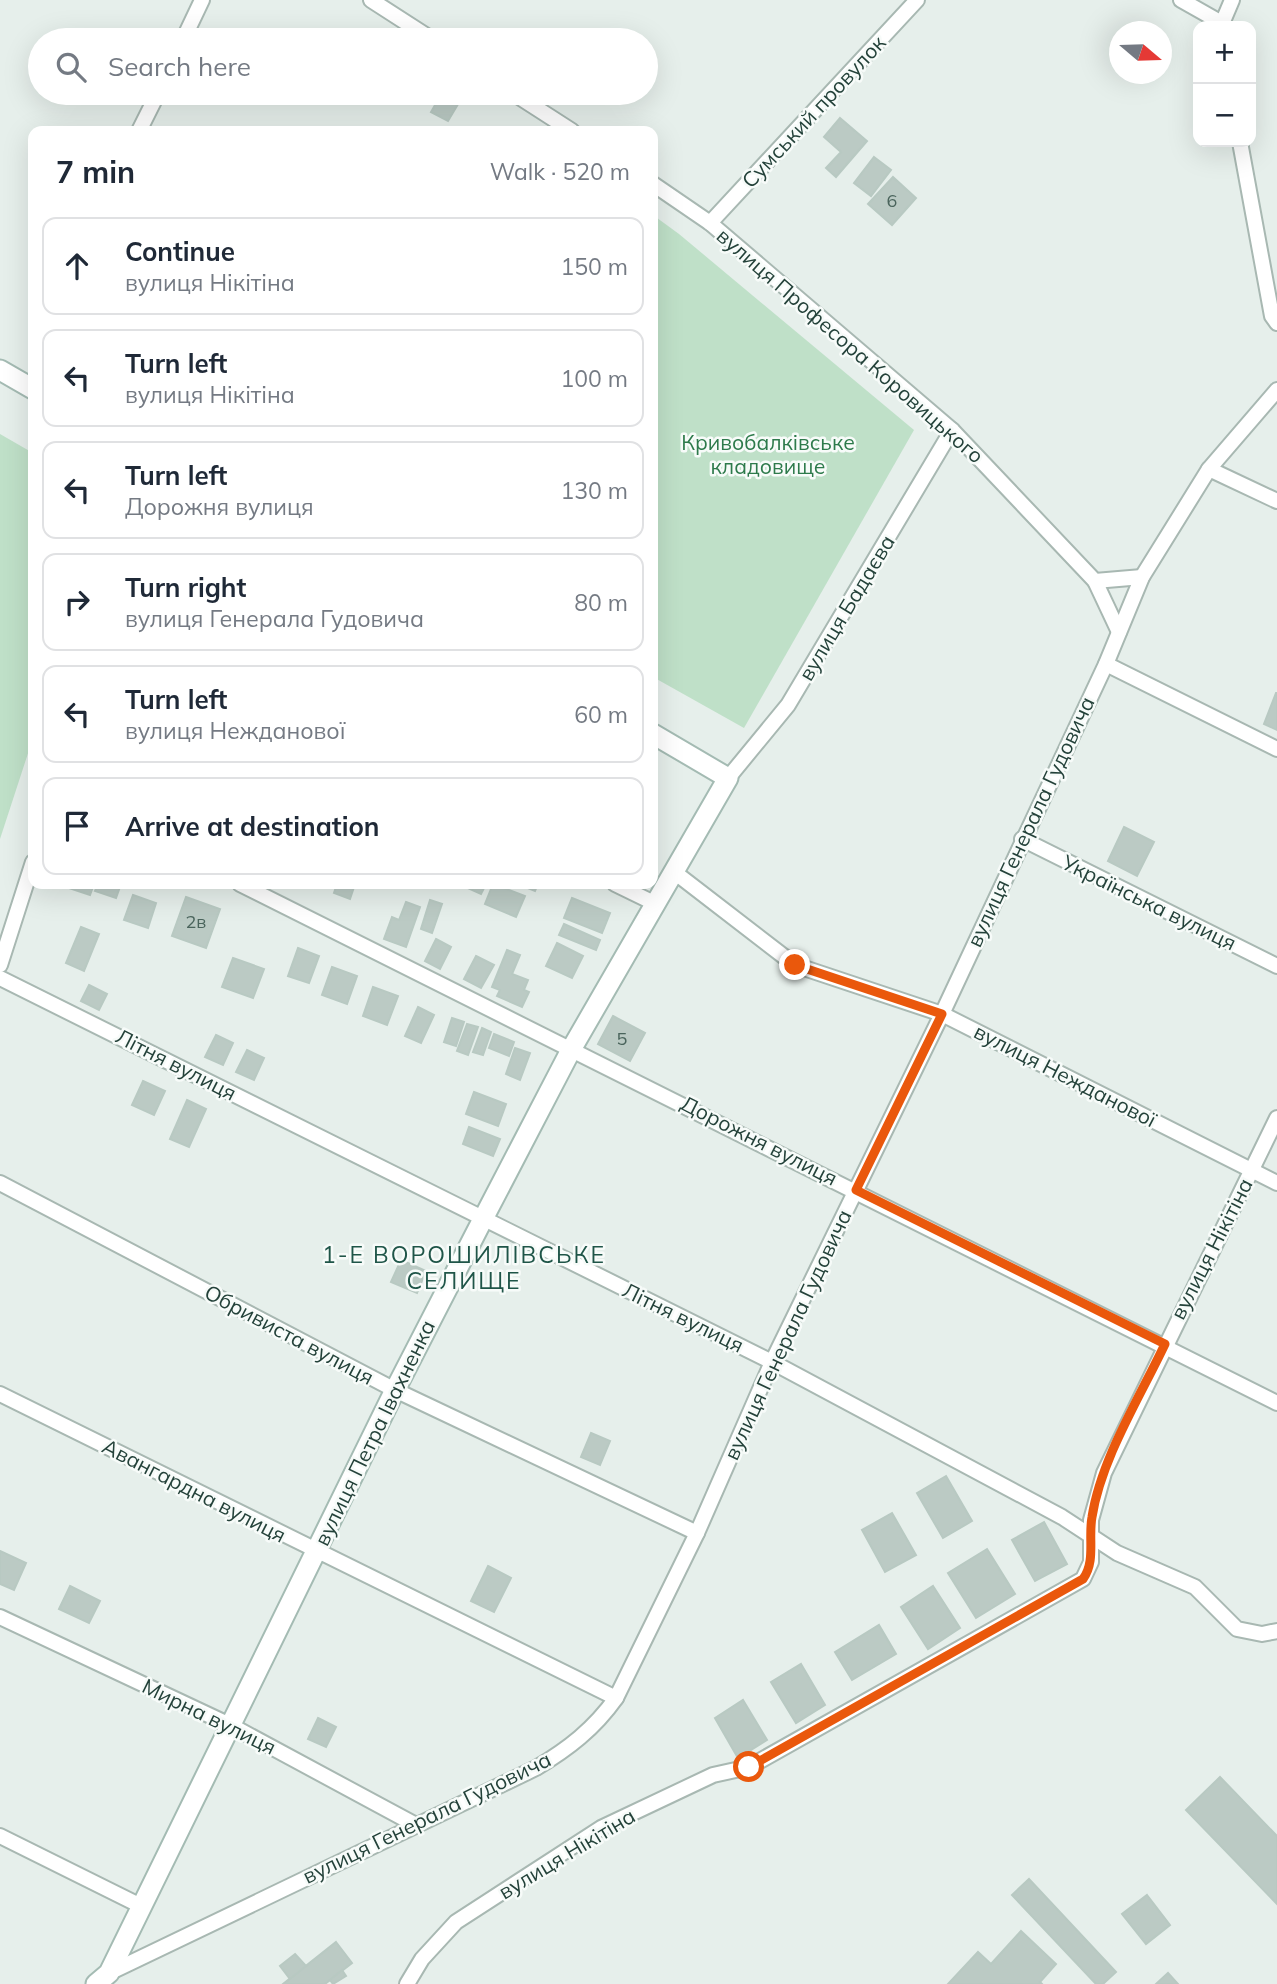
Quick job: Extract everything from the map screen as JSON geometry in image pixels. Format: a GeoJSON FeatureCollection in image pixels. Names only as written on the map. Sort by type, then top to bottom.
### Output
{"type":"FeatureCollection","features":[{"type":"Feature","properties":{"kind":"street"},"geometry":{"type":"LineString","coordinates":[[189,28],[202,0]]}},
{"type":"Feature","properties":{"kind":"street"},"geometry":{"type":"LineString","coordinates":[[371,0],[414,28]]}},
{"type":"Feature","properties":{"kind":"street","name":"Сумський провулок"},"geometry":{"type":"LineString","coordinates":[[710,223],[917,0]]}},
{"type":"Feature","properties":{"kind":"street"},"geometry":{"type":"LineString","coordinates":[[1181,0],[1215,21]]}},
{"type":"Feature","properties":{"kind":"street"},"geometry":{"type":"LineString","coordinates":[[1222,21],[1232,0]]}},
{"type":"Feature","properties":{"kind":"street"},"geometry":{"type":"LineString","coordinates":[[142,126],[152,105]]}},
{"type":"Feature","properties":{"kind":"street"},"geometry":{"type":"LineString","coordinates":[[532,105],[564,126]]}},
{"type":"Feature","properties":{"kind":"street"},"geometry":{"type":"LineString","coordinates":[[1241,147],[1272,316],[1277,323]]}},
{"type":"Feature","properties":{"kind":"street","name":"вулиця Професора Коровицького"},"geometry":{"type":"LineString","coordinates":[[658,187],[710,223],[952,430],[1095,581],[1119,632]]}},
{"type":"Feature","properties":{"kind":"street"},"geometry":{"type":"LineString","coordinates":[[0,370],[28,383]]}},
{"type":"Feature","properties":{"kind":"street","name":"вулиця Генерала Гудовича"},"geometry":{"type":"LineString","coordinates":[[102,1978],[560,1754],[585,1735],[616,1698],[697,1533],[772,1362],[942,1014],[1106,664],[1142,577],[1209,469],[1277,390]]}},
{"type":"Feature","properties":{"kind":"street","name":"вулиця Бадаєва"},"geometry":{"type":"LineString","coordinates":[[728,778],[795,695],[952,430]]}},
{"type":"Feature","properties":{"kind":"street"},"geometry":{"type":"LineString","coordinates":[[1209,469],[1277,501]]}},
{"type":"Feature","properties":{"kind":"street"},"geometry":{"type":"LineString","coordinates":[[1095,581],[1142,577]]}},
{"type":"Feature","properties":{"kind":"street"},"geometry":{"type":"LineString","coordinates":[[1106,664],[1277,749]]}},
{"type":"Feature","properties":{"kind":"street"},"geometry":{"type":"LineString","coordinates":[[658,737],[728,778]]}},
{"type":"Feature","properties":{"kind":"street","name":"вулиця Петра Івахненка"},"geometry":{"type":"LineString","coordinates":[[102,1978],[232,1726],[395,1390],[572,1048],[728,778]]}},
{"type":"Feature","properties":{"kind":"street","name":"Українська вулиця"},"geometry":{"type":"LineString","coordinates":[[1022,839],[1277,966]]}},
{"type":"Feature","properties":{"kind":"street","name":"вулиця Нежданової"},"geometry":{"type":"LineString","coordinates":[[673,871],[795,965],[942,1014],[1277,1183]]}},
{"type":"Feature","properties":{"kind":"street"},"geometry":{"type":"LineString","coordinates":[[0,965],[28,878]]}},
{"type":"Feature","properties":{"kind":"street","name":"Дорожня вулиця"},"geometry":{"type":"LineString","coordinates":[[250,889],[1165,1344],[1277,1403]]}},
{"type":"Feature","properties":{"kind":"street"},"geometry":{"type":"LineString","coordinates":[[625,889],[654,903]]}},
{"type":"Feature","properties":{"kind":"street","name":"Літня вулиця"},"geometry":{"type":"LineString","coordinates":[[0,978],[772,1362],[1062,1517],[1117,1553],[1195,1587],[1237,1629],[1262,1634],[1277,1630]]}},
{"type":"Feature","properties":{"kind":"street","name":"вулиця Нікітіна"},"geometry":{"type":"LineString","coordinates":[[407,1984],[422,1959],[456,1922],[601,1828],[713,1775],[749,1767],[1072,1587],[1088,1572],[1094,1505],[1104,1473],[1277,1118]]}},
{"type":"Feature","properties":{"kind":"street","name":"Обривиста вулиця"},"geometry":{"type":"LineString","coordinates":[[0,1184],[395,1390],[697,1533]]}},
{"type":"Feature","properties":{"kind":"street","name":"Авангардна вулиця"},"geometry":{"type":"LineString","coordinates":[[0,1394],[616,1698]]}},
{"type":"Feature","properties":{"kind":"street","name":"Мирна вулиця"},"geometry":{"type":"LineString","coordinates":[[0,1617],[232,1726],[414,1824]]}},
{"type":"Feature","properties":{"kind":"street"},"geometry":{"type":"LineString","coordinates":[[0,1836],[141,1906]]}},
{"type":"Feature","properties":{"kind":"green space","name":"Кривобалківське кладовище"},"geometry":{"type":"Polygon","coordinates":[[[658,219],[914,430],[744,728],[658,680],[658,219]]]}},
{"type":"Feature","properties":{"kind":"green space"},"geometry":{"type":"Polygon","coordinates":[[[0,434],[28,450],[28,753],[0,839],[0,434]]]}},
{"type":"Feature","properties":{"kind":"building"},"geometry":{"type":"Polygon","coordinates":[[[435,105],[457,105],[448,121],[431,112],[435,105]]]}},
{"type":"Feature","properties":{"kind":"building"},"geometry":{"type":"Polygon","coordinates":[[[840,118],[867,141],[836,177],[826,168],[841,152],[824,137],[840,118]]]}},
{"type":"Feature","properties":{"kind":"building"},"geometry":{"type":"Polygon","coordinates":[[[874,157],[891,170],[871,196],[854,183],[874,157]]]}},
{"type":"Feature","properties":{"kind":"building"},"geometry":{"type":"Polygon","coordinates":[[[893,177],[916,198],[892,225],[868,204],[893,177]]]}},
{"type":"Feature","properties":{"kind":"building"},"geometry":{"type":"Polygon","coordinates":[[[1277,693],[1277,730],[1264,724],[1277,693]]]}},
{"type":"Feature","properties":{"kind":"building"},"geometry":{"type":"Polygon","coordinates":[[[1124,827],[1154,842],[1137,876],[1108,861],[1124,827]]]}},
{"type":"Feature","properties":{"kind":"building"},"geometry":{"type":"Polygon","coordinates":[[[72,889],[92,889],[90,895],[72,889]]]}},
{"type":"Feature","properties":{"kind":"building"},"geometry":{"type":"Polygon","coordinates":[[[96,889],[119,889],[116,898],[95,891],[96,889]]]}},
{"type":"Feature","properties":{"kind":"building"},"geometry":{"type":"Polygon","coordinates":[[[335,889],[353,889],[350,899],[334,893],[335,889]]]}},
{"type":"Feature","properties":{"kind":"building"},"geometry":{"type":"Polygon","coordinates":[[[470,889],[484,889],[481,894],[470,889]]]}},
{"type":"Feature","properties":{"kind":"building"},"geometry":{"type":"Polygon","coordinates":[[[491,889],[506,889],[525,896],[516,917],[485,904],[491,889]]]}},
{"type":"Feature","properties":{"kind":"building"},"geometry":{"type":"Polygon","coordinates":[[[133,895],[156,903],[148,928],[124,920],[133,895]]]}},
{"type":"Feature","properties":{"kind":"building"},"geometry":{"type":"Polygon","coordinates":[[[186,897],[220,909],[206,948],[172,936],[186,897]]]}},
{"type":"Feature","properties":{"kind":"building"},"geometry":{"type":"Polygon","coordinates":[[[572,898],[610,913],[602,933],[564,918],[572,898]]]}},
{"type":"Feature","properties":{"kind":"building"},"geometry":{"type":"Polygon","coordinates":[[[430,900],[442,904],[432,933],[421,929],[430,900]]]}},
{"type":"Feature","properties":{"kind":"building"},"geometry":{"type":"Polygon","coordinates":[[[406,902],[420,907],[406,947],[384,939],[392,917],[399,920],[406,902]]]}},
{"type":"Feature","properties":{"kind":"building"},"geometry":{"type":"Polygon","coordinates":[[[564,924],[600,940],[596,950],[559,935],[564,924]]]}},
{"type":"Feature","properties":{"kind":"building"},"geometry":{"type":"Polygon","coordinates":[[[81,927],[99,934],[84,971],[66,963],[81,927]]]}},
{"type":"Feature","properties":{"kind":"building"},"geometry":{"type":"Polygon","coordinates":[[[436,939],[451,947],[440,969],[425,961],[436,939]]]}},
{"type":"Feature","properties":{"kind":"building"},"geometry":{"type":"Polygon","coordinates":[[[557,943],[583,956],[572,978],[546,966],[557,943]]]}},
{"type":"Feature","properties":{"kind":"building"},"geometry":{"type":"Polygon","coordinates":[[[298,948],[319,956],[309,983],[288,976],[298,948]]]}},
{"type":"Feature","properties":{"kind":"building"},"geometry":{"type":"Polygon","coordinates":[[[507,950],[520,955],[512,974],[528,980],[524,990],[529,992],[522,1007],[497,996],[500,990],[492,987],[507,950]]]}},
{"type":"Feature","properties":{"kind":"building"},"geometry":{"type":"Polygon","coordinates":[[[476,956],[494,965],[481,988],[464,979],[476,956]]]}},
{"type":"Feature","properties":{"kind":"building"},"geometry":{"type":"Polygon","coordinates":[[[233,958],[264,969],[253,998],[222,987],[233,958]]]}},
{"type":"Feature","properties":{"kind":"building"},"geometry":{"type":"Polygon","coordinates":[[[332,967],[357,976],[347,1004],[322,995],[332,967]]]}},
{"type":"Feature","properties":{"kind":"building"},"geometry":{"type":"Polygon","coordinates":[[[89,985],[107,994],[99,1010],[81,1001],[89,985]]]}},
{"type":"Feature","properties":{"kind":"building"},"geometry":{"type":"Polygon","coordinates":[[[373,987],[398,996],[387,1025],[363,1016],[373,987]]]}},
{"type":"Feature","properties":{"kind":"building"},"geometry":{"type":"Polygon","coordinates":[[[418,1007],[434,1015],[421,1043],[405,1036],[418,1007]]]}},
{"type":"Feature","properties":{"kind":"building"},"geometry":{"type":"Polygon","coordinates":[[[613,1016],[645,1033],[630,1061],[598,1044],[613,1016]]]}},
{"type":"Feature","properties":{"kind":"building"},"geometry":{"type":"Polygon","coordinates":[[[452,1018],[464,1022],[456,1046],[444,1042],[452,1018]]]}},
{"type":"Feature","properties":{"kind":"building"},"geometry":{"type":"Polygon","coordinates":[[[467,1024],[478,1027],[468,1055],[457,1051],[467,1024]]]}},
{"type":"Feature","properties":{"kind":"building"},"geometry":{"type":"Polygon","coordinates":[[[482,1028],[491,1032],[483,1055],[473,1052],[482,1028]]]}},
{"type":"Feature","properties":{"kind":"building"},"geometry":{"type":"Polygon","coordinates":[[[494,1034],[514,1042],[509,1056],[489,1048],[494,1034]]]}},
{"type":"Feature","properties":{"kind":"building"},"geometry":{"type":"Polygon","coordinates":[[[216,1035],[233,1043],[223,1065],[205,1057],[216,1035]]]}},
{"type":"Feature","properties":{"kind":"building"},"geometry":{"type":"Polygon","coordinates":[[[515,1048],[530,1053],[520,1080],[506,1074],[515,1048]]]}},
{"type":"Feature","properties":{"kind":"building"},"geometry":{"type":"Polygon","coordinates":[[[247,1050],[264,1058],[254,1080],[236,1072],[247,1050]]]}},
{"type":"Feature","properties":{"kind":"building"},"geometry":{"type":"Polygon","coordinates":[[[143,1081],[165,1091],[154,1115],[132,1105],[143,1081]]]}},
{"type":"Feature","properties":{"kind":"building"},"geometry":{"type":"Polygon","coordinates":[[[474,1092],[506,1104],[498,1126],[466,1114],[474,1092]]]}},
{"type":"Feature","properties":{"kind":"building"},"geometry":{"type":"Polygon","coordinates":[[[187,1100],[206,1109],[189,1147],[170,1139],[187,1100]]]}},
{"type":"Feature","properties":{"kind":"building"},"geometry":{"type":"Polygon","coordinates":[[[469,1127],[500,1139],[493,1156],[463,1144],[469,1127]]]}},
{"type":"Feature","properties":{"kind":"building"},"geometry":{"type":"Polygon","coordinates":[[[401,1260],[426,1271],[417,1293],[391,1282],[401,1260]]]}},
{"type":"Feature","properties":{"kind":"building"},"geometry":{"type":"Polygon","coordinates":[[[591,1433],[610,1441],[600,1465],[581,1457],[591,1433]]]}},
{"type":"Feature","properties":{"kind":"building"},"geometry":{"type":"Polygon","coordinates":[[[946,1476],[972,1521],[943,1538],[917,1493],[946,1476]]]}},
{"type":"Feature","properties":{"kind":"building"},"geometry":{"type":"Polygon","coordinates":[[[892,1513],[916,1555],[885,1572],[862,1530],[892,1513]]]}},
{"type":"Feature","properties":{"kind":"building"},"geometry":{"type":"Polygon","coordinates":[[[1044,1522],[1067,1564],[1035,1581],[1012,1540],[1044,1522]]]}},
{"type":"Feature","properties":{"kind":"building"},"geometry":{"type":"Polygon","coordinates":[[[987,1549],[1015,1594],[976,1618],[948,1573],[987,1549]]]}},
{"type":"Feature","properties":{"kind":"building"},"geometry":{"type":"Polygon","coordinates":[[[0,1551],[26,1563],[14,1590],[0,1584],[0,1551]]]}},
{"type":"Feature","properties":{"kind":"building"},"geometry":{"type":"Polygon","coordinates":[[[488,1566],[511,1578],[494,1612],[471,1601],[488,1566]]]}},
{"type":"Feature","properties":{"kind":"building"},"geometry":{"type":"Polygon","coordinates":[[[70,1586],[100,1601],[89,1623],[59,1609],[70,1586]]]}},
{"type":"Feature","properties":{"kind":"building"},"geometry":{"type":"Polygon","coordinates":[[[933,1586],[960,1628],[928,1649],[901,1607],[933,1586]]]}},
{"type":"Feature","properties":{"kind":"building"},"geometry":{"type":"Polygon","coordinates":[[[879,1625],[896,1654],[852,1680],[835,1652],[879,1625]]]}},
{"type":"Feature","properties":{"kind":"building"},"geometry":{"type":"Polygon","coordinates":[[[801,1664],[825,1705],[796,1723],[771,1682],[801,1664]]]}},
{"type":"Feature","properties":{"kind":"building"},"geometry":{"type":"Polygon","coordinates":[[[743,1700],[767,1740],[738,1758],[715,1718],[743,1700]]]}},
{"type":"Feature","properties":{"kind":"building"},"geometry":{"type":"Polygon","coordinates":[[[318,1718],[336,1727],[326,1747],[308,1739],[318,1718]]]}},
{"type":"Feature","properties":{"kind":"building"},"geometry":{"type":"Polygon","coordinates":[[[1220,1777],[1277,1836],[1277,1904],[1186,1810],[1220,1777]]]}},
{"type":"Feature","properties":{"kind":"building"},"geometry":{"type":"Polygon","coordinates":[[[1029,1879],[1116,1972],[1103,1984],[1096,1984],[1012,1895],[1029,1879]]]}},
{"type":"Feature","properties":{"kind":"building"},"geometry":{"type":"Polygon","coordinates":[[[1147,1895],[1170,1925],[1146,1944],[1122,1914],[1147,1895]]]}},
{"type":"Feature","properties":{"kind":"building"},"geometry":{"type":"Polygon","coordinates":[[[1021,1931],[1056,1964],[1040,1982],[1042,1984],[948,1984],[978,1952],[991,1964],[1021,1931]]]}},
{"type":"Feature","properties":{"kind":"building"},"geometry":{"type":"Polygon","coordinates":[[[336,1942],[352,1963],[325,1984],[283,1984],[336,1942]]]}},
{"type":"Feature","properties":{"kind":"building"},"geometry":{"type":"Polygon","coordinates":[[[295,1954],[306,1966],[290,1979],[280,1966],[295,1954]]]}},
{"type":"Feature","properties":{"kind":"building"},"geometry":{"type":"Polygon","coordinates":[[[342,1970],[346,1976],[333,1984],[330,1980],[342,1970]]]}},
{"type":"Feature","properties":{"kind":"building"},"geometry":{"type":"Polygon","coordinates":[[[1168,1973],[1178,1984],[1156,1984],[1168,1973]]]}},
{"type":"Feature","properties":{"kind":"district","name":"1-Е ВОРОШИЛІВСЬКЕ СЕЛИЩЕ"},"geometry":{"type":"Point","coordinates":[464,1268]}},
{"type":"Feature","properties":{"kind":"route"},"geometry":{"type":"LineString","coordinates":[[749,1767],[1083,1579],[1091,1562],[1091,1520],[1097,1493],[1165,1344],[856,1190],[942,1014],[795,965]]}}]}
